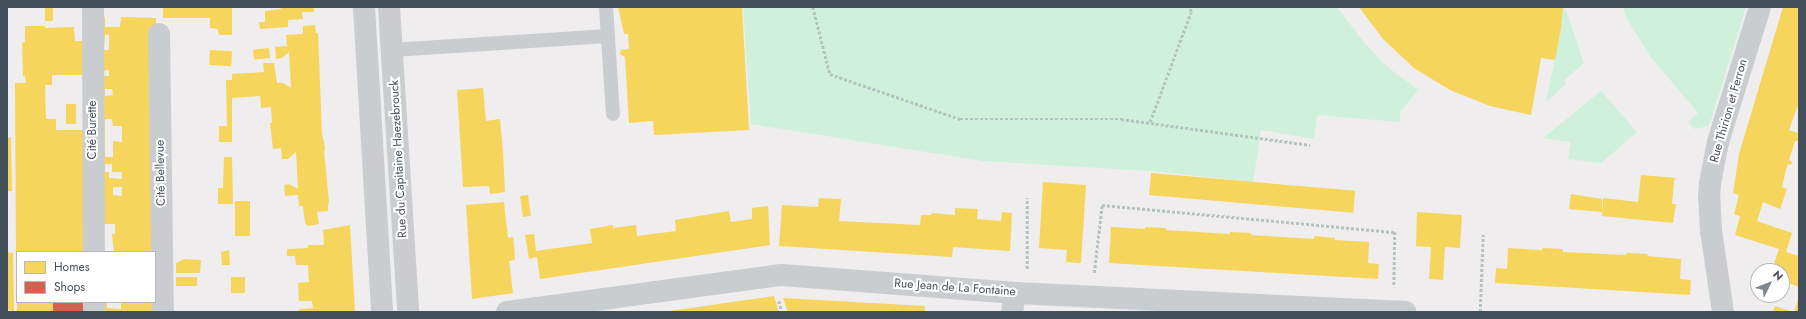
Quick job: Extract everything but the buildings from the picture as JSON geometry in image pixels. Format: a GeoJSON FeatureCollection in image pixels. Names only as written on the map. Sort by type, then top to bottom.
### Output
{"type":"FeatureCollection","features":[{"type":"Feature","properties":{"kind":"street","name":"Cité Burette"},"geometry":{"type":"LineString","coordinates":[[93,7],[94,251]]}},
{"type":"Feature","properties":{"kind":"street"},"geometry":{"type":"LineString","coordinates":[[364,7],[382,312]]}},
{"type":"Feature","properties":{"kind":"street","name":"Rue du Capitaine Haezebrouck"},"geometry":{"type":"LineString","coordinates":[[389,7],[408,312]]}},
{"type":"Feature","properties":{"kind":"street","name":"Rue Thirion et Ferron"},"geometry":{"type":"LineString","coordinates":[[1723,312],[1710,231],[1710,183],[1718,142],[1760,7]]}},
{"type":"Feature","properties":{"kind":"street","name":"Cité Bellevue"},"geometry":{"type":"LineString","coordinates":[[159,34],[163,312]]}},
{"type":"Feature","properties":{"kind":"street","name":"Rue Jean de La Fontaine"},"geometry":{"type":"LineString","coordinates":[[507,312],[770,275],[792,275],[1018,299],[1092,297],[1204,307],[1400,312]]}},
{"type":"Feature","properties":{"kind":"lane"},"geometry":{"type":"LineString","coordinates":[[606,7],[613,114]]}},
{"type":"Feature","properties":{"kind":"lane"},"geometry":{"type":"LineString","coordinates":[[392,50],[608,36]]}},
{"type":"Feature","properties":{"kind":"path"},"geometry":{"type":"LineString","coordinates":[[813,7],[830,74],[960,119],[1122,119],[1310,145]]}},
{"type":"Feature","properties":{"kind":"path"},"geometry":{"type":"LineString","coordinates":[[1150,122],[1191,12],[1190,7]]}},
{"type":"Feature","properties":{"kind":"path"},"geometry":{"type":"LineString","coordinates":[[1018,299],[1028,198]]}},
{"type":"Feature","properties":{"kind":"path"},"geometry":{"type":"LineString","coordinates":[[1092,297],[1102,205],[1395,232],[1400,312]]}},
{"type":"Feature","properties":{"kind":"path"},"geometry":{"type":"LineString","coordinates":[[1480,312],[1483,235]]}},
{"type":"Feature","properties":{"kind":"green space"},"geometry":{"type":"Polygon","coordinates":[[[743,7],[1337,7],[1363,41],[1384,64],[1418,90],[1400,112],[1400,122],[1317,115],[1314,139],[1261,130],[1253,182],[1151,171],[983,161],[751,124],[743,7]]]}},
{"type":"Feature","properties":{"kind":"green space"},"geometry":{"type":"Polygon","coordinates":[[[1623,7],[1746,7],[1709,126],[1694,129],[1688,122],[1698,113],[1650,56],[1627,19],[1623,7]]]}},
{"type":"Feature","properties":{"kind":"green space"},"geometry":{"type":"Polygon","coordinates":[[[1563,8],[1566,10],[1584,63],[1564,80],[1566,84],[1546,102],[1561,29],[1563,8]]]}},
{"type":"Feature","properties":{"kind":"green space"},"geometry":{"type":"Polygon","coordinates":[[[1601,91],[1637,132],[1601,163],[1568,159],[1571,142],[1543,138],[1601,91]]]}}]}
